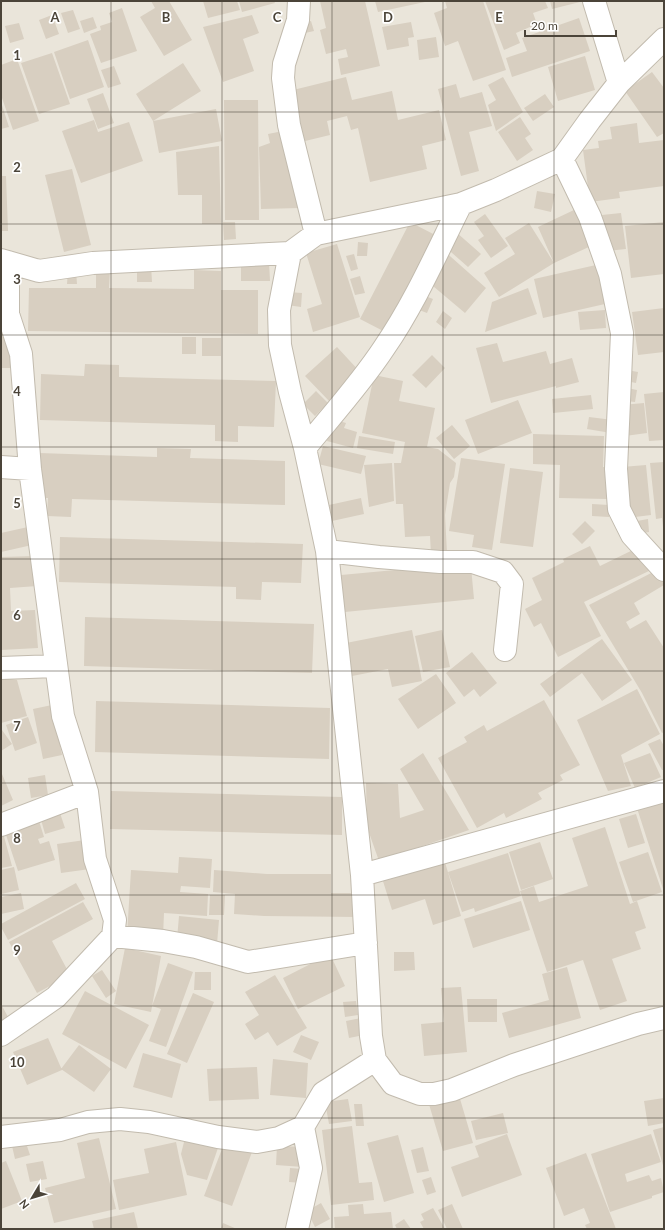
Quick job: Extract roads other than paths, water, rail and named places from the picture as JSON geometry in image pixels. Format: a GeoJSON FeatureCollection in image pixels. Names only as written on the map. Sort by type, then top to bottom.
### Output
{"type":"FeatureCollection","features":[{"type":"Feature","properties":{"kind":"street"},"geometry":{"type":"LineString","coordinates":[[299,1],[298,20],[284,64],[283,78],[289,125],[316,234]]}},
{"type":"Feature","properties":{"kind":"street"},"geometry":{"type":"LineString","coordinates":[[594,1],[619,83]]}},
{"type":"Feature","properties":{"kind":"street"},"geometry":{"type":"LineString","coordinates":[[1,1035],[56,997],[113,936],[114,920],[95,859],[87,792],[63,716],[30,469],[21,354],[8,314],[4,261],[39,271],[93,263],[290,253],[316,234],[461,204],[562,160],[590,120],[619,83],[664,38]]}},
{"type":"Feature","properties":{"kind":"street"},"geometry":{"type":"LineString","coordinates":[[562,160],[590,217],[610,274],[622,333],[616,469],[619,509],[632,535],[664,570]]}},
{"type":"Feature","properties":{"kind":"street"},"geometry":{"type":"LineString","coordinates":[[305,448],[385,348],[412,302],[461,204]]}},
{"type":"Feature","properties":{"kind":"street"},"geometry":{"type":"LineString","coordinates":[[290,253],[279,310],[280,345],[328,551],[362,875],[371,1036],[375,1060],[393,1084],[420,1094],[434,1094],[452,1090],[514,1065],[638,1024],[664,1018]]}},
{"type":"Feature","properties":{"kind":"street"},"geometry":{"type":"LineString","coordinates":[[1,467],[30,469]]}},
{"type":"Feature","properties":{"kind":"street"},"geometry":{"type":"LineString","coordinates":[[328,551],[440,562],[473,562],[503,572],[512,584],[505,650]]}},
{"type":"Feature","properties":{"kind":"street"},"geometry":{"type":"LineString","coordinates":[[1,668],[56,666]]}},
{"type":"Feature","properties":{"kind":"street"},"geometry":{"type":"LineString","coordinates":[[362,875],[664,791]]}},
{"type":"Feature","properties":{"kind":"street"},"geometry":{"type":"LineString","coordinates":[[1,825],[87,792]]}},
{"type":"Feature","properties":{"kind":"street"},"geometry":{"type":"LineString","coordinates":[[113,936],[163,941],[196,947],[248,962],[366,943]]}},
{"type":"Feature","properties":{"kind":"street"},"geometry":{"type":"LineString","coordinates":[[1,1137],[60,1130],[88,1122],[120,1119],[149,1122],[218,1137],[257,1142],[279,1138],[303,1127],[323,1093],[375,1060]]}},
{"type":"Feature","properties":{"kind":"street"},"geometry":{"type":"LineString","coordinates":[[297,1229],[311,1168],[303,1127]]}}]}
